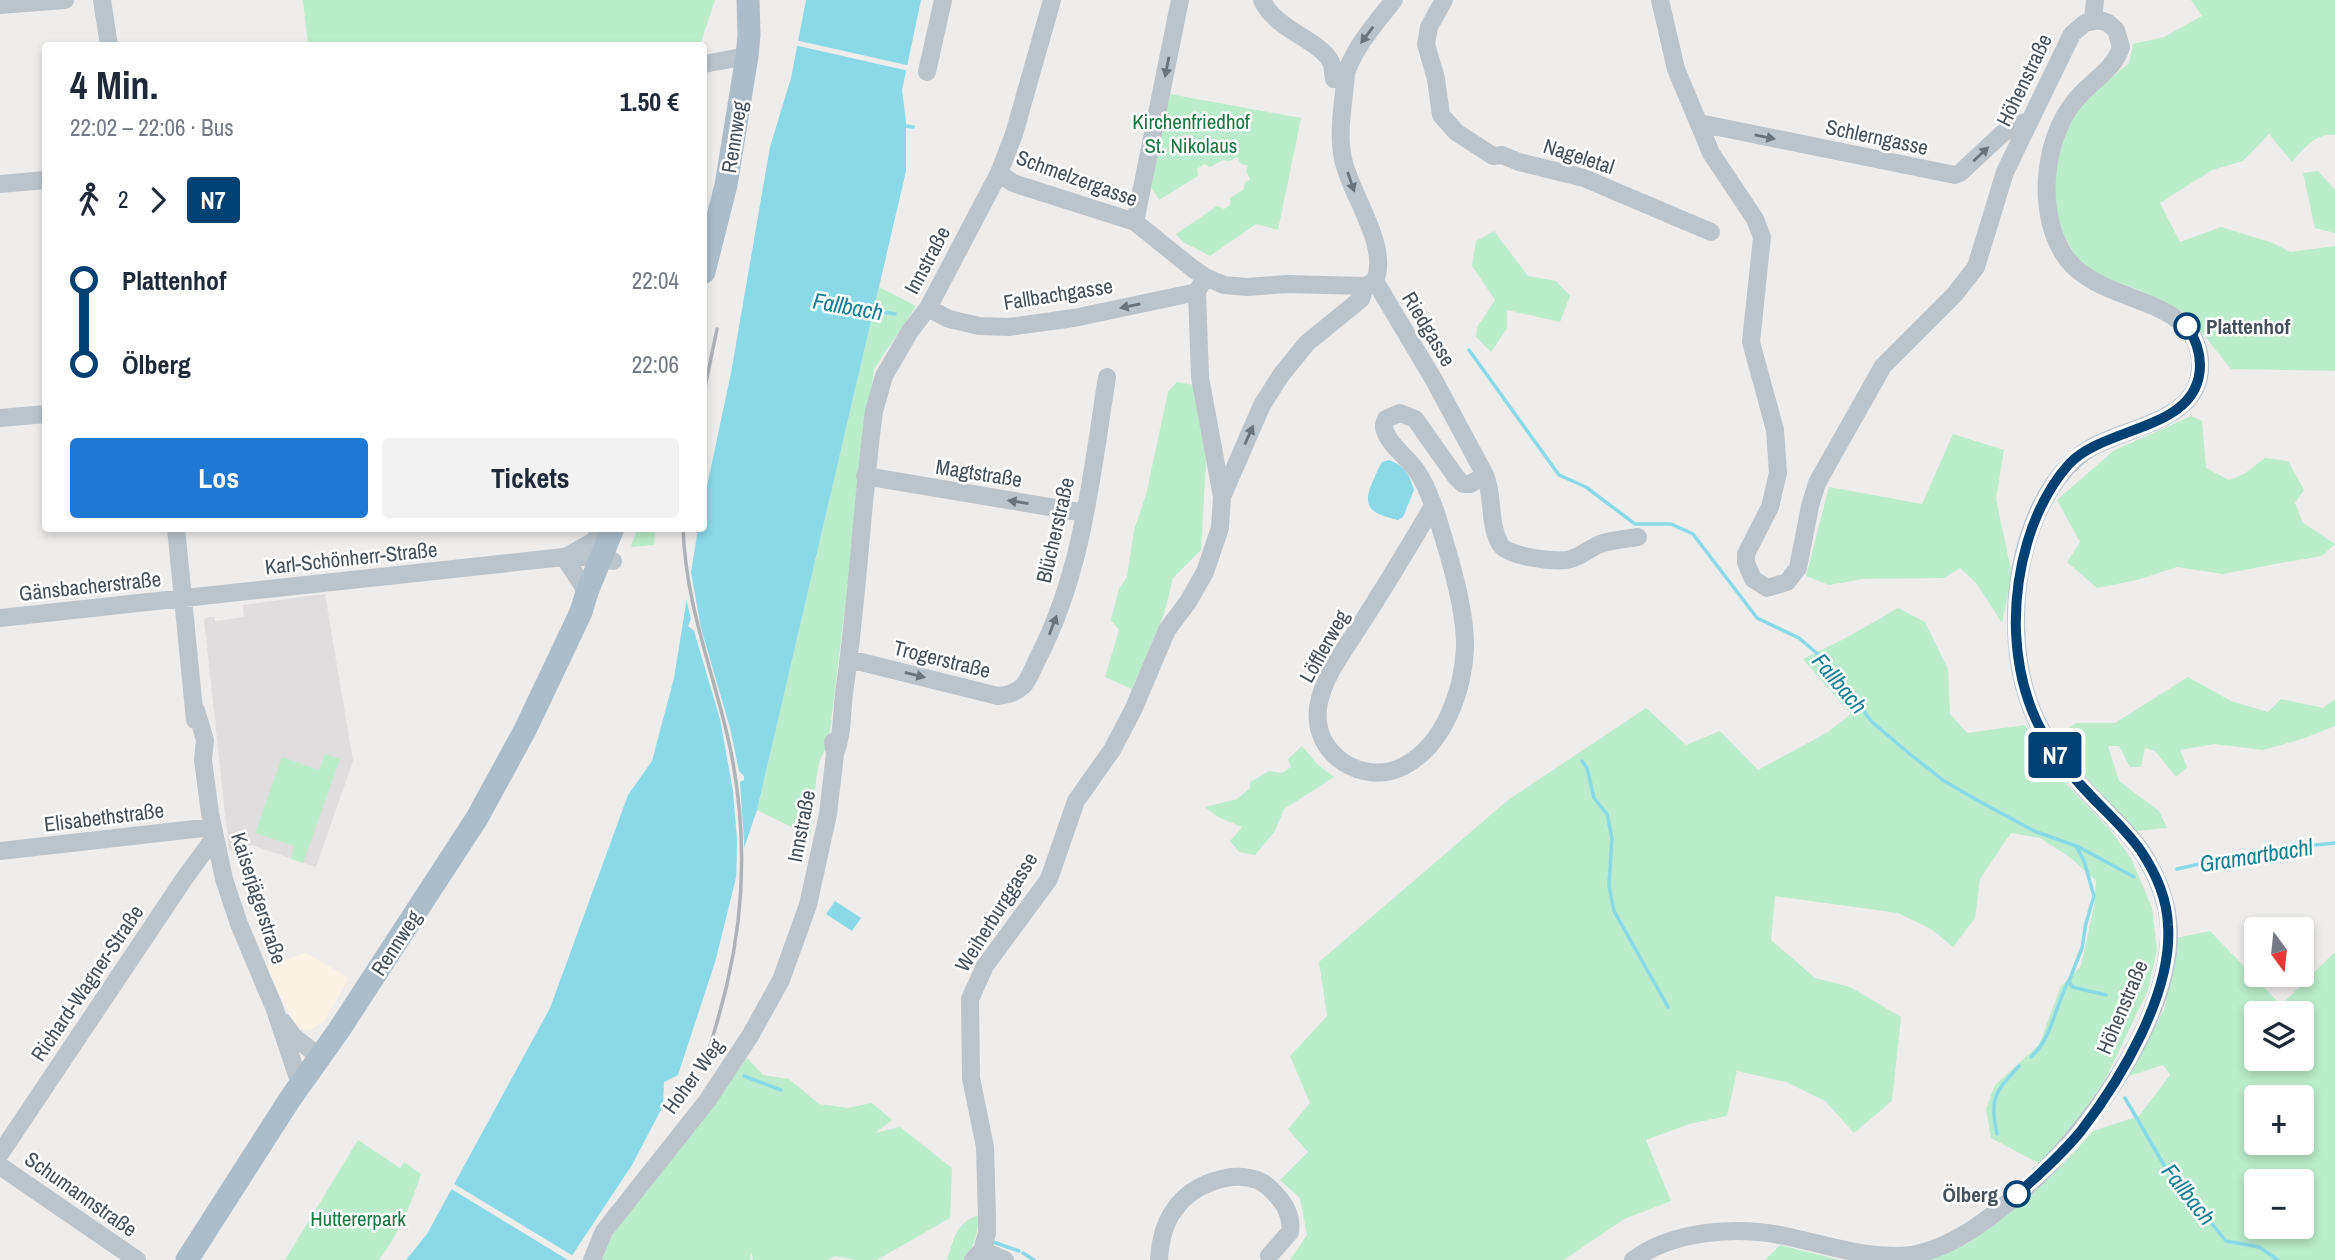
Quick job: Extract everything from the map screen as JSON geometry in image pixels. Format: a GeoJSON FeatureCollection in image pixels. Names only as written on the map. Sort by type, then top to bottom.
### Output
{"type":"FeatureCollection","features":[{"type":"Feature","properties":{"kind":"main road","name":"Rennweg"},"geometry":{"type":"LineString","coordinates":[[707,260],[726,185],[747,56],[748,0]]}},
{"type":"Feature","properties":{"kind":"main road","name":"Rennweg"},"geometry":{"type":"LineString","coordinates":[[606,559],[612,532]]}},
{"type":"Feature","properties":{"kind":"main road","name":"Rennweg"},"geometry":{"type":"LineString","coordinates":[[187,1260],[477,818],[525,730],[584,602],[591,599],[620,532]]}},
{"type":"Feature","properties":{"kind":"street"},"geometry":{"type":"LineString","coordinates":[[0,5],[65,0]]}},
{"type":"Feature","properties":{"kind":"street"},"geometry":{"type":"LineString","coordinates":[[102,0],[108,42]]}},
{"type":"Feature","properties":{"kind":"street"},"geometry":{"type":"LineString","coordinates":[[927,72],[943,0]]}},
{"type":"Feature","properties":{"kind":"street","name":"Innstraße"},"geometry":{"type":"LineString","coordinates":[[808,905],[828,814],[835,754],[843,731],[841,709],[849,659],[865,477],[874,411],[884,376],[910,331],[928,308],[999,173],[1014,134],[1052,0]]}},
{"type":"Feature","properties":{"kind":"street"},"geometry":{"type":"LineString","coordinates":[[1135,222],[1180,0]]}},
{"type":"Feature","properties":{"kind":"street"},"geometry":{"type":"LineString","coordinates":[[1262,0],[1272,15],[1331,62],[1334,79]]}},
{"type":"Feature","properties":{"kind":"street","name":"Riedgasse"},"geometry":{"type":"LineString","coordinates":[[1394,0],[1362,41],[1349,64],[1340,135],[1342,156],[1359,206],[1378,248],[1370,283],[1434,380],[1485,475],[1490,488],[1492,521],[1499,542],[1507,551],[1518,555],[1563,560],[1605,543],[1638,537]]}},
{"type":"Feature","properties":{"kind":"street","name":"Nageletal"},"geometry":{"type":"LineString","coordinates":[[1444,0],[1425,39],[1436,79],[1441,115],[1456,132],[1493,156],[1502,155],[1519,162],[1584,178],[1711,232]]}},
{"type":"Feature","properties":{"kind":"street","name":"Höhenstraße"},"geometry":{"type":"LineString","coordinates":[[1633,1260],[1662,1244],[1731,1232],[1781,1236],[1851,1254],[1878,1257],[1913,1254],[1957,1239],[2020,1192],[2080,1132],[2108,1093],[2133,1049],[2156,995],[2166,962],[2169,933],[2166,908],[2151,868],[2131,837],[2089,794],[2050,748],[2026,694],[2020,672],[2016,601],[2023,561],[2038,516],[2058,478],[2076,458],[2091,447],[2177,410],[2188,401],[2196,389],[2200,374],[2197,345],[2187,326],[2159,309],[2088,279],[2067,258],[2053,230],[2048,188],[2059,127],[2074,100],[2114,63],[2121,47],[2116,30],[2108,23],[2093,20],[2085,23],[2073,34],[2029,120],[2000,184],[1976,267],[1955,294],[1883,366],[1817,483],[1811,499],[1798,568],[1787,582],[1767,588],[1753,579],[1746,563],[1746,554],[1770,507],[1778,472],[1775,430],[1751,342],[1762,237],[1755,219],[1711,153],[1672,59],[1660,0]]}},
{"type":"Feature","properties":{"kind":"street"},"geometry":{"type":"LineString","coordinates":[[2093,20],[2095,0]]}},
{"type":"Feature","properties":{"kind":"street"},"geometry":{"type":"LineString","coordinates":[[707,63],[747,56]]}},
{"type":"Feature","properties":{"kind":"street","name":"Schlerngasse"},"geometry":{"type":"LineString","coordinates":[[1699,123],[1955,176],[2003,133],[2029,120]]}},
{"type":"Feature","properties":{"kind":"street","name":"Schmelzergasse"},"geometry":{"type":"LineString","coordinates":[[999,173],[1013,183],[1135,222],[1201,285]]}},
{"type":"Feature","properties":{"kind":"street"},"geometry":{"type":"LineString","coordinates":[[0,184],[42,180]]}},
{"type":"Feature","properties":{"kind":"street","name":"Fallbachgasse"},"geometry":{"type":"LineString","coordinates":[[928,308],[949,319],[979,326],[1009,327],[1074,318],[1201,285],[1247,287],[1370,283]]}},
{"type":"Feature","properties":{"kind":"street","name":"Weiherburggasse"},"geometry":{"type":"LineString","coordinates":[[1222,497],[1262,405],[1280,375],[1307,343],[1361,299],[1370,283]]}},
{"type":"Feature","properties":{"kind":"street","name":"Weiherburggasse"},"geometry":{"type":"LineString","coordinates":[[977,1255],[987,1233],[985,1147],[971,1078],[970,999],[985,966],[1049,880],[1076,801],[1112,750],[1133,710],[1167,630],[1188,602],[1205,572],[1220,528],[1222,497],[1200,377],[1201,285]]}},
{"type":"Feature","properties":{"kind":"street","name":"Blücherstraße"},"geometry":{"type":"LineString","coordinates":[[1024,686],[1048,640],[1069,584],[1086,513],[1107,377]]}},
{"type":"Feature","properties":{"kind":"street","name":"Löfflerweg"},"geometry":{"type":"LineString","coordinates":[[1433,506],[1320,696],[1317,717],[1322,740],[1338,759],[1351,768],[1365,772],[1379,773],[1401,768],[1424,751],[1437,737],[1460,684],[1465,645],[1462,618],[1433,506],[1417,471],[1385,430],[1386,419],[1405,413],[1415,419],[1456,477],[1464,484],[1473,483],[1485,475]]}},
{"type":"Feature","properties":{"kind":"street"},"geometry":{"type":"LineString","coordinates":[[0,418],[42,414]]}},
{"type":"Feature","properties":{"kind":"street","name":"Magtstraße"},"geometry":{"type":"LineString","coordinates":[[865,477],[1086,513]]}},
{"type":"Feature","properties":{"kind":"street","name":"Kaiserjägerstraße"},"geometry":{"type":"LineString","coordinates":[[176,532],[195,710],[205,740],[203,760],[213,832],[239,924],[274,1007],[300,1084]]}},
{"type":"Feature","properties":{"kind":"street","name":"Karl-Schönherr-Straße"},"geometry":{"type":"LineString","coordinates":[[564,557],[592,542],[602,532]]}},
{"type":"Feature","properties":{"kind":"street"},"geometry":{"type":"LineString","coordinates":[[564,557],[584,602]]}},
{"type":"Feature","properties":{"kind":"street","name":"Karl-Schönherr-Straße"},"geometry":{"type":"LineString","coordinates":[[185,600],[564,557],[606,559]]}},
{"type":"Feature","properties":{"kind":"street","name":"Gänsbacherstraße"},"geometry":{"type":"LineString","coordinates":[[0,618],[185,600]]}},
{"type":"Feature","properties":{"kind":"street","name":"Trogerstraße"},"geometry":{"type":"LineString","coordinates":[[849,659],[998,696],[1010,695],[1024,686]]}},
{"type":"Feature","properties":{"kind":"street","name":"Elisabethstraße"},"geometry":{"type":"LineString","coordinates":[[0,851],[213,832]]}},
{"type":"Feature","properties":{"kind":"street","name":"Richard-Wagner-Straße"},"geometry":{"type":"LineString","coordinates":[[0,1154],[213,832]]}},
{"type":"Feature","properties":{"kind":"street","name":"Hoher Weg"},"geometry":{"type":"LineString","coordinates":[[592,1260],[604,1231],[707,1101],[750,1036],[781,980],[808,905]]}},
{"type":"Feature","properties":{"kind":"street","name":"Kaiserjägerstraße"},"geometry":{"type":"LineString","coordinates":[[274,1007],[293,1036],[320,1057]]}},
{"type":"Feature","properties":{"kind":"street","name":"Schumannstraße"},"geometry":{"type":"LineString","coordinates":[[0,1166],[136,1260]]}},
{"type":"Feature","properties":{"kind":"street"},"geometry":{"type":"LineString","coordinates":[[1158,1260],[1164,1232],[1180,1202],[1193,1191],[1209,1184],[1240,1177],[1264,1183],[1282,1201],[1289,1216],[1290,1232],[1269,1256]]}},
{"type":"Feature","properties":{"kind":"street"},"geometry":{"type":"LineString","coordinates":[[977,1255],[1005,1260]]}},
{"type":"Feature","properties":{"kind":"shaded area"},"geometry":{"type":"Polygon","coordinates":[[[325,594],[353,761],[316,867],[252,845],[229,851],[204,619],[215,617],[215,621],[244,617],[243,605],[325,594]]]}},
{"type":"Feature","properties":{"kind":"shaded area"},"geometry":{"type":"Polygon","coordinates":[[[306,953],[349,978],[325,1020],[306,1030],[295,1026],[266,966],[306,953]]]}},
{"type":"Feature","properties":{"kind":"green space"},"geometry":{"type":"Polygon","coordinates":[[[303,0],[715,0],[701,42],[308,42],[303,0]]]}},
{"type":"Feature","properties":{"kind":"green space"},"geometry":{"type":"Polygon","coordinates":[[[2191,0],[2335,0],[2335,135],[2316,139],[2292,162],[2269,134],[2243,161],[2212,170],[2160,203],[2180,242],[2221,227],[2273,243],[2290,252],[2335,246],[2335,371],[2231,369],[2186,313],[2141,291],[2098,275],[2076,257],[2062,232],[2054,202],[2055,169],[2066,132],[2082,103],[2129,63],[2133,44],[2164,37],[2202,16],[2191,0]]]}},
{"type":"Feature","properties":{"kind":"green space","name":"Kirchenfriedhof St. Nikolaus"},"geometry":{"type":"Polygon","coordinates":[[[1164,93],[1301,118],[1278,230],[1256,224],[1210,256],[1183,242],[1176,234],[1217,206],[1224,209],[1230,205],[1230,198],[1243,190],[1250,179],[1246,172],[1248,165],[1241,164],[1237,157],[1210,167],[1204,164],[1197,169],[1198,176],[1159,200],[1151,187],[1164,93]]]}},
{"type":"Feature","properties":{"kind":"green space"},"geometry":{"type":"Polygon","coordinates":[[[2318,171],[2335,190],[2335,233],[2315,228],[2303,173],[2318,171]]]}},
{"type":"Feature","properties":{"kind":"green space"},"geometry":{"type":"Polygon","coordinates":[[[1494,231],[1528,276],[1556,281],[1570,296],[1560,322],[1507,310],[1507,328],[1491,352],[1476,337],[1477,327],[1495,300],[1472,266],[1476,241],[1494,231]]]}},
{"type":"Feature","properties":{"kind":"green space"},"geometry":{"type":"Polygon","coordinates":[[[879,287],[916,306],[874,369],[828,747],[819,763],[810,836],[757,810],[879,287]]]}},
{"type":"Feature","properties":{"kind":"green space"},"geometry":{"type":"Polygon","coordinates":[[[1177,382],[1194,385],[1206,461],[1201,550],[1173,578],[1164,614],[1132,689],[1105,677],[1119,630],[1111,620],[1119,589],[1127,577],[1134,530],[1146,495],[1168,392],[1177,382]]]}},
{"type":"Feature","properties":{"kind":"green space"},"geometry":{"type":"Polygon","coordinates":[[[2191,416],[2202,421],[2206,468],[2229,480],[2244,474],[2265,458],[2288,461],[2304,490],[2295,503],[2303,523],[2335,544],[2322,556],[2223,574],[2177,567],[2137,580],[2097,588],[2067,562],[2080,542],[2057,500],[2113,451],[2191,416]]]}},
{"type":"Feature","properties":{"kind":"green space"},"geometry":{"type":"Polygon","coordinates":[[[1953,434],[2004,450],[1996,499],[2012,575],[2002,623],[1977,584],[1960,568],[1944,578],[1863,579],[1829,585],[1806,576],[1829,487],[1922,504],[1953,434]]]}},
{"type":"Feature","properties":{"kind":"green space"},"geometry":{"type":"Polygon","coordinates":[[[636,532],[655,532],[654,545],[631,547],[636,532]]]}},
{"type":"Feature","properties":{"kind":"green space"},"geometry":{"type":"Polygon","coordinates":[[[1898,608],[1925,622],[1948,669],[1950,714],[1967,733],[2025,725],[2047,764],[2111,831],[2131,858],[2152,908],[2157,950],[2148,990],[2106,1078],[2066,1137],[2038,1163],[1991,1138],[1986,1109],[1995,1085],[2039,1045],[2061,986],[2081,966],[2094,906],[2096,881],[2071,858],[2040,838],[2011,833],[1980,879],[1975,918],[1953,947],[1931,929],[1898,913],[1775,896],[1771,940],[1815,978],[1850,987],[1901,1017],[1892,1101],[1854,1133],[1825,1101],[1786,1082],[1737,1071],[1727,1116],[1689,1124],[1646,1140],[1671,1201],[1624,1219],[1564,1260],[1290,1260],[1307,1235],[1300,1198],[1280,1180],[1308,1152],[1288,1129],[1310,1103],[1290,1056],[1327,1016],[1319,962],[1508,800],[1646,708],[1686,745],[1720,731],[1758,770],[1828,732],[1851,714],[1803,659],[1898,608]]]}},
{"type":"Feature","properties":{"kind":"green space"},"geometry":{"type":"Polygon","coordinates":[[[2188,677],[2231,701],[2268,712],[2281,699],[2323,708],[2335,699],[2335,726],[2263,750],[2214,744],[2180,750],[2187,767],[2176,777],[2155,751],[2145,748],[2141,767],[2130,767],[2119,746],[2108,746],[2119,781],[2159,811],[2167,828],[2135,831],[2052,739],[2076,723],[2115,723],[2188,677]]]}},
{"type":"Feature","properties":{"kind":"green space"},"geometry":{"type":"Polygon","coordinates":[[[1302,746],[1317,764],[1334,777],[1284,809],[1275,831],[1255,855],[1239,852],[1230,841],[1242,827],[1218,817],[1205,807],[1237,799],[1250,788],[1250,782],[1269,771],[1282,773],[1291,767],[1288,759],[1302,746]]]}},
{"type":"Feature","properties":{"kind":"green space"},"geometry":{"type":"Polygon","coordinates":[[[325,754],[340,759],[303,863],[291,859],[294,846],[255,833],[282,757],[319,770],[325,754]]]}},
{"type":"Feature","properties":{"kind":"green space"},"geometry":{"type":"Polygon","coordinates":[[[2210,931],[2244,966],[2244,987],[2264,987],[2277,1001],[2244,1001],[2244,1071],[2314,1071],[2314,1001],[2285,1001],[2299,987],[2314,987],[2314,973],[2335,952],[2335,1260],[1928,1260],[1969,1243],[2009,1213],[2062,1165],[2093,1131],[2139,1116],[2170,1075],[2163,1065],[2129,1076],[2165,1008],[2176,938],[2210,931]]]}},
{"type":"Feature","properties":{"kind":"green space"},"geometry":{"type":"Polygon","coordinates":[[[747,1058],[763,1075],[789,1079],[819,1104],[847,1108],[872,1103],[892,1120],[875,1133],[900,1127],[952,1168],[950,1218],[877,1260],[835,1256],[828,1260],[753,1260],[751,1252],[750,1260],[601,1260],[613,1233],[747,1058]]]}},
{"type":"Feature","properties":{"kind":"green space","name":"Huttererpark"},"geometry":{"type":"Polygon","coordinates":[[[358,1140],[400,1168],[404,1162],[421,1174],[409,1208],[393,1240],[379,1260],[285,1260],[358,1140]]]}},
{"type":"Feature","properties":{"kind":"green space"},"geometry":{"type":"Polygon","coordinates":[[[979,1215],[975,1239],[968,1255],[964,1260],[947,1260],[960,1227],[979,1215]]]}},
{"type":"Feature","properties":{"kind":"green space"},"geometry":{"type":"Polygon","coordinates":[[[1780,1245],[1840,1260],[1765,1260],[1780,1245]]]}},
{"type":"Feature","properties":{"kind":"water"},"geometry":{"type":"Polygon","coordinates":[[[806,0],[921,0],[902,90],[906,122],[906,171],[757,810],[741,857],[716,959],[678,1075],[664,1082],[663,1106],[632,1165],[569,1260],[406,1260],[427,1234],[550,1008],[628,795],[652,761],[674,678],[698,532],[707,532],[707,486],[731,373],[770,147],[791,78],[806,0]]]}},
{"type":"Feature","properties":{"kind":"water"},"geometry":{"type":"Polygon","coordinates":[[[1389,460],[1406,472],[1414,490],[1403,517],[1398,520],[1378,514],[1368,502],[1370,488],[1382,462],[1389,460]]]}},
{"type":"Feature","properties":{"kind":"water"},"geometry":{"type":"Polygon","coordinates":[[[835,901],[861,918],[852,931],[826,914],[835,901]]]}},
{"type":"Feature","properties":{"kind":"pier"},"geometry":{"type":"Polygon","coordinates":[[[795,40],[911,66],[909,71],[794,45],[795,40]]]}},
{"type":"Feature","properties":{"kind":"pier"},"geometry":{"type":"Polygon","coordinates":[[[689,561],[701,628],[730,728],[739,771],[744,776],[744,780],[740,782],[745,856],[736,892],[737,840],[733,791],[720,719],[694,631],[688,626],[691,619],[684,591],[689,561]]]}},
{"type":"Feature","properties":{"kind":"pier"},"geometry":{"type":"Polygon","coordinates":[[[451,1182],[575,1257],[568,1260],[448,1187],[451,1182]]]}},
{"type":"Feature","properties":{"kind":"waterway"},"geometry":{"type":"LineString","coordinates":[[906,126],[913,127]]}},
{"type":"Feature","properties":{"kind":"waterway","name":"Fallbach"},"geometry":{"type":"LineString","coordinates":[[870,310],[895,314]]}},
{"type":"Feature","properties":{"kind":"waterway","name":"Fallbach"},"geometry":{"type":"LineString","coordinates":[[1469,350],[1559,475],[1586,487],[1635,524],[1671,524],[1693,534],[1757,618],[1799,638],[1826,661],[1872,722],[1911,755],[1944,781],[1977,800],[2034,831],[2076,846],[2084,861],[2094,896],[2082,948],[2069,981],[2072,987],[2106,995]]}},
{"type":"Feature","properties":{"kind":"waterway"},"geometry":{"type":"LineString","coordinates":[[1582,761],[1587,768],[1594,798],[1607,814],[1612,838],[1609,886],[1614,911],[1668,1007]]}},
{"type":"Feature","properties":{"kind":"waterway","name":"Gramartbachl"},"geometry":{"type":"LineString","coordinates":[[2177,869],[2257,851],[2335,843]]}},
{"type":"Feature","properties":{"kind":"waterway","name":"Gramartbachl"},"geometry":{"type":"LineString","coordinates":[[2077,846],[2134,877]]}},
{"type":"Feature","properties":{"kind":"waterway"},"geometry":{"type":"LineString","coordinates":[[2031,1057],[2049,1032],[2068,982]]}},
{"type":"Feature","properties":{"kind":"waterway"},"geometry":{"type":"LineString","coordinates":[[1997,1134],[1994,1112],[1996,1096],[2019,1066]]}},
{"type":"Feature","properties":{"kind":"waterway"},"geometry":{"type":"LineString","coordinates":[[744,1076],[781,1090]]}},
{"type":"Feature","properties":{"kind":"waterway","name":"Fallbach"},"geometry":{"type":"LineString","coordinates":[[2125,1098],[2164,1165],[2226,1241],[2259,1247],[2278,1260]]}},
{"type":"Feature","properties":{"kind":"waterway"},"geometry":{"type":"LineString","coordinates":[[993,1242],[1019,1251]]}},
{"type":"Feature","properties":{"kind":"waterway"},"geometry":{"type":"LineString","coordinates":[[1023,1253],[1034,1260]]}},
{"type":"Feature","properties":{"kind":"railway"},"geometry":{"type":"LineString","coordinates":[[707,377],[717,329]]}},
{"type":"Feature","properties":{"kind":"railway"},"geometry":{"type":"LineString","coordinates":[[683,532],[695,614],[731,752],[741,839],[740,897],[733,955],[706,1061]]}},
{"type":"Feature","properties":{"kind":"bus line","name":"N7"},"geometry":{"type":"LineString","coordinates":[[2017,1194],[2080,1132],[2121,1070],[2143,1028],[2161,981],[2169,933],[2164,901],[2142,852],[2058,759],[2034,717],[2020,672],[2017,644],[2016,601],[2020,571],[2042,507],[2052,487],[2070,464],[2099,442],[2158,420],[2188,401],[2196,389],[2200,358],[2193,335],[2187,326]]}},
{"type":"Feature","properties":{"kind":"place","name":"Plattenhof"},"geometry":{"type":"Point","coordinates":[2187,326]}},
{"type":"Feature","properties":{"kind":"place","name":"Ölberg"},"geometry":{"type":"Point","coordinates":[2017,1194]}}]}
